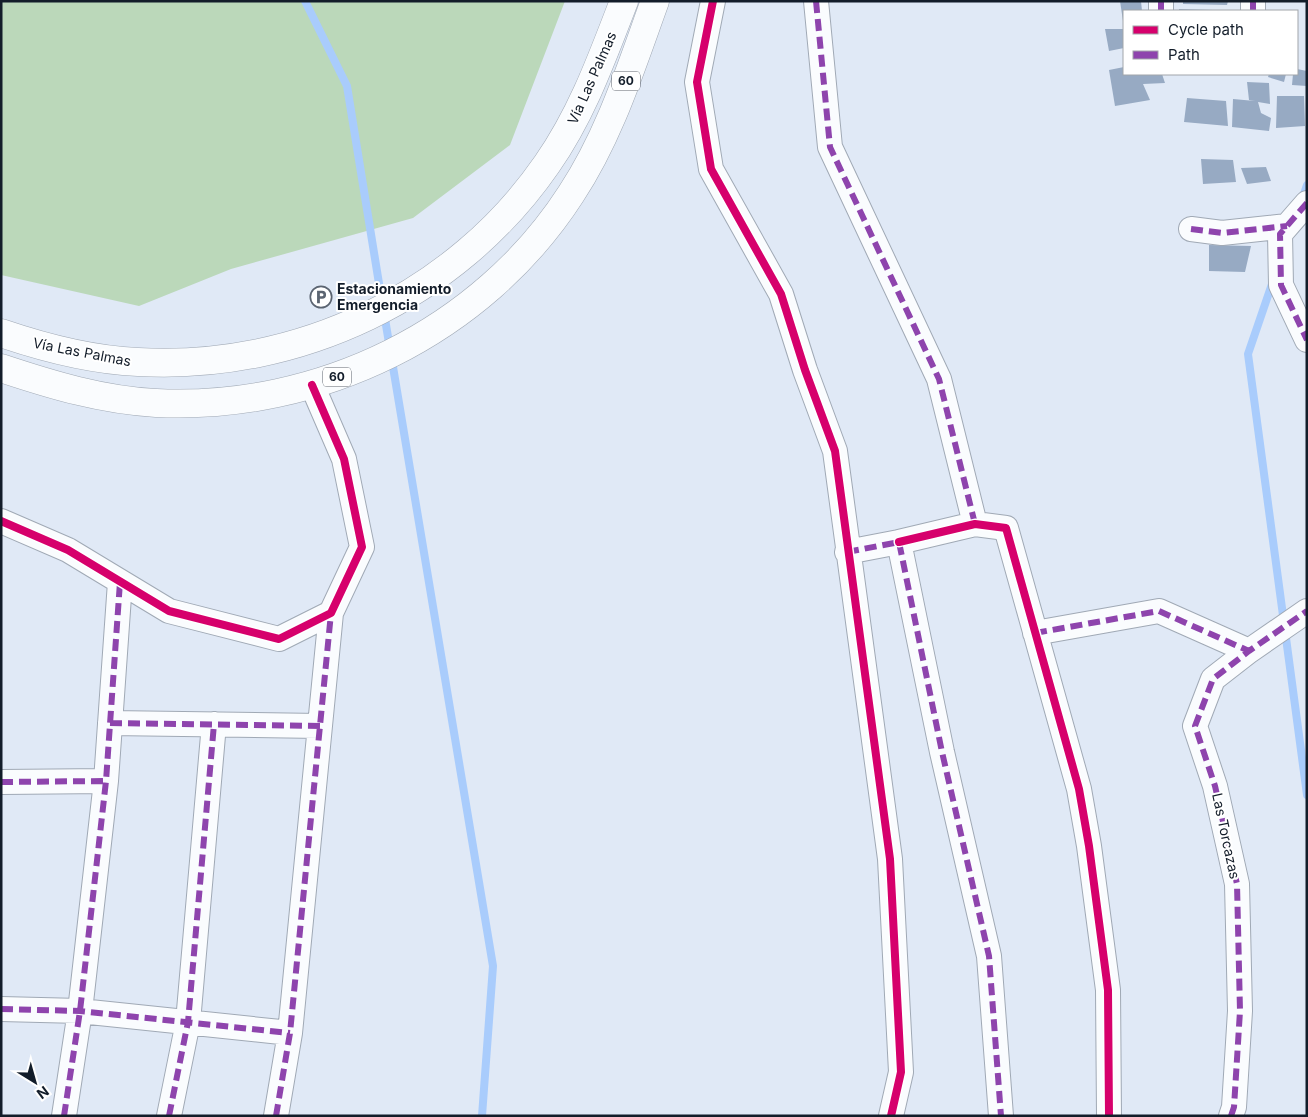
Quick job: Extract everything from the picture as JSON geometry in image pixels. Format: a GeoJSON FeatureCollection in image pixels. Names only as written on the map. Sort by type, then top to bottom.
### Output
{"type":"FeatureCollection","features":[{"type":"Feature","properties":{"kind":"highway","name":"Vía Las Palmas"},"geometry":{"type":"LineString","coordinates":[[1,333],[61,351],[99,358],[165,363],[213,361],[287,347],[364,319],[399,300],[466,253],[523,196],[569,130],[588,94],[624,1]]}},
{"type":"Feature","properties":{"kind":"highway","name":"60"},"geometry":{"type":"LineString","coordinates":[[1,368],[77,392],[116,399],[155,403],[234,401],[312,385],[351,372],[424,336],[458,313],[520,259],[547,228],[571,195],[592,160],[610,123],[655,1]]}},
{"type":"Feature","properties":{"kind":"street"},"geometry":{"type":"LineString","coordinates":[[714,1],[697,82],[711,169],[781,294],[805,370],[835,451],[847,552],[890,859],[901,1072],[891,1116]]}},
{"type":"Feature","properties":{"kind":"street"},"geometry":{"type":"LineString","coordinates":[[816,1],[830,147],[939,379],[975,524]]}},
{"type":"Feature","properties":{"kind":"street"},"geometry":{"type":"LineString","coordinates":[[1307,204],[1280,234],[1281,285],[1307,340]]}},
{"type":"Feature","properties":{"kind":"street"},"geometry":{"type":"LineString","coordinates":[[1191,229],[1222,233],[1287,226]]}},
{"type":"Feature","properties":{"kind":"street"},"geometry":{"type":"LineString","coordinates":[[276,1116],[290,1033],[331,613],[362,547],[344,459],[312,385]]}},
{"type":"Feature","properties":{"kind":"street"},"geometry":{"type":"LineString","coordinates":[[1,521],[68,550],[169,611],[279,639],[331,613]]}},
{"type":"Feature","properties":{"kind":"street"},"geometry":{"type":"LineString","coordinates":[[847,552],[975,524],[1006,528],[1079,789],[1089,846],[1108,990],[1109,1116]]}},
{"type":"Feature","properties":{"kind":"street"},"geometry":{"type":"LineString","coordinates":[[899,542],[942,752],[989,956],[1001,1116]]}},
{"type":"Feature","properties":{"kind":"street"},"geometry":{"type":"LineString","coordinates":[[64,1116],[80,1011],[106,781],[120,582]]}},
{"type":"Feature","properties":{"kind":"street"},"geometry":{"type":"LineString","coordinates":[[1035,633],[1159,611],[1249,652]]}},
{"type":"Feature","properties":{"kind":"street","name":"Las Torcazas"},"geometry":{"type":"LineString","coordinates":[[1232,1116],[1240,1010],[1237,884],[1216,786],[1195,726],[1213,679],[1307,611]]}},
{"type":"Feature","properties":{"kind":"street"},"geometry":{"type":"LineString","coordinates":[[110,723],[320,726]]}},
{"type":"Feature","properties":{"kind":"street"},"geometry":{"type":"LineString","coordinates":[[169,1116],[188,1022],[214,724]]}},
{"type":"Feature","properties":{"kind":"street"},"geometry":{"type":"LineString","coordinates":[[1,782],[106,781]]}},
{"type":"Feature","properties":{"kind":"street"},"geometry":{"type":"LineString","coordinates":[[1,1009],[80,1011],[290,1033]]}},
{"type":"Feature","properties":{"kind":"green space"},"geometry":{"type":"Polygon","coordinates":[[[1,1],[565,1],[510,145],[413,218],[231,269],[139,306],[1,275],[1,1]]]}},
{"type":"Feature","properties":{"kind":"building"},"geometry":{"type":"Polygon","coordinates":[[[1120,1],[1141,1],[1142,10],[1123,10],[1123,21],[1120,1]]]}},
{"type":"Feature","properties":{"kind":"building"},"geometry":{"type":"Polygon","coordinates":[[[1183,1],[1228,1],[1227,5],[1183,4],[1183,1]]]}},
{"type":"Feature","properties":{"kind":"building"},"geometry":{"type":"Polygon","coordinates":[[[1179,9],[1213,10],[1179,10],[1179,9]]]}},
{"type":"Feature","properties":{"kind":"building"},"geometry":{"type":"Polygon","coordinates":[[[1105,29],[1123,29],[1123,48],[1109,51],[1105,29]]]}},
{"type":"Feature","properties":{"kind":"building"},"geometry":{"type":"Polygon","coordinates":[[[1123,67],[1123,75],[1162,75],[1165,83],[1143,84],[1150,100],[1115,106],[1109,70],[1123,67]]]}},
{"type":"Feature","properties":{"kind":"building"},"geometry":{"type":"Polygon","coordinates":[[[1298,69],[1307,71],[1307,86],[1292,85],[1293,75],[1298,75],[1298,69]]]}},
{"type":"Feature","properties":{"kind":"building"},"geometry":{"type":"Polygon","coordinates":[[[1269,75],[1286,75],[1284,82],[1268,77],[1269,75]]]}},
{"type":"Feature","properties":{"kind":"building"},"geometry":{"type":"Polygon","coordinates":[[[1247,82],[1269,83],[1270,104],[1258,102],[1261,113],[1271,118],[1269,131],[1232,127],[1233,99],[1255,101],[1249,100],[1247,82]]]}},
{"type":"Feature","properties":{"kind":"building"},"geometry":{"type":"Polygon","coordinates":[[[1277,96],[1304,96],[1305,126],[1276,128],[1277,96]]]}},
{"type":"Feature","properties":{"kind":"building"},"geometry":{"type":"Polygon","coordinates":[[[1187,98],[1226,101],[1228,126],[1184,122],[1187,98]]]}},
{"type":"Feature","properties":{"kind":"building"},"geometry":{"type":"Polygon","coordinates":[[[1201,159],[1233,160],[1236,182],[1203,184],[1201,159]]]}},
{"type":"Feature","properties":{"kind":"building"},"geometry":{"type":"Polygon","coordinates":[[[1266,167],[1271,181],[1247,184],[1241,168],[1266,167]]]}},
{"type":"Feature","properties":{"kind":"building"},"geometry":{"type":"Polygon","coordinates":[[[1209,245],[1251,246],[1245,272],[1209,271],[1209,245]]]}},
{"type":"Feature","properties":{"kind":"waterway"},"geometry":{"type":"LineString","coordinates":[[305,1],[347,86],[382,302]]}},
{"type":"Feature","properties":{"kind":"waterway"},"geometry":{"type":"LineString","coordinates":[[1302,200],[1307,185]]}},
{"type":"Feature","properties":{"kind":"waterway"},"geometry":{"type":"LineString","coordinates":[[1273,281],[1248,354],[1307,795]]}},
{"type":"Feature","properties":{"kind":"waterway"},"geometry":{"type":"LineString","coordinates":[[384,313],[493,966],[482,1116]]}},
{"type":"Feature","properties":{"kind":"marked path"},"geometry":{"type":"LineString","coordinates":[[816,1],[830,147],[939,379],[975,524]]}},
{"type":"Feature","properties":{"kind":"marked path"},"geometry":{"type":"LineString","coordinates":[[1161,1],[1161,10]]}},
{"type":"Feature","properties":{"kind":"marked path"},"geometry":{"type":"LineString","coordinates":[[1253,1],[1253,10]]}},
{"type":"Feature","properties":{"kind":"marked path"},"geometry":{"type":"LineString","coordinates":[[1307,203],[1280,234],[1281,285],[1307,340]]}},
{"type":"Feature","properties":{"kind":"marked path"},"geometry":{"type":"LineString","coordinates":[[1191,229],[1222,233],[1287,226]]}},
{"type":"Feature","properties":{"kind":"marked path"},"geometry":{"type":"LineString","coordinates":[[847,552],[899,542],[942,752],[989,956],[1001,1116]]}},
{"type":"Feature","properties":{"kind":"marked path"},"geometry":{"type":"LineString","coordinates":[[64,1116],[80,1011],[106,781],[120,582]]}},
{"type":"Feature","properties":{"kind":"marked path"},"geometry":{"type":"LineString","coordinates":[[1035,633],[1159,611],[1249,651]]}},
{"type":"Feature","properties":{"kind":"marked path"},"geometry":{"type":"LineString","coordinates":[[1231,1116],[1234,1107],[1240,1011],[1237,884],[1215,786],[1195,726],[1213,679],[1249,651],[1307,611]]}},
{"type":"Feature","properties":{"kind":"marked path"},"geometry":{"type":"LineString","coordinates":[[276,1116],[290,1033],[331,613]]}},
{"type":"Feature","properties":{"kind":"marked path"},"geometry":{"type":"LineString","coordinates":[[110,723],[320,726]]}},
{"type":"Feature","properties":{"kind":"marked path"},"geometry":{"type":"LineString","coordinates":[[169,1116],[188,1022],[214,724]]}},
{"type":"Feature","properties":{"kind":"marked path"},"geometry":{"type":"LineString","coordinates":[[1,782],[106,781]]}},
{"type":"Feature","properties":{"kind":"marked path"},"geometry":{"type":"LineString","coordinates":[[1,1009],[80,1011],[290,1033]]}},
{"type":"Feature","properties":{"kind":"cycle path"},"geometry":{"type":"LineString","coordinates":[[713,1],[697,82],[711,169],[781,294],[805,370],[835,451],[890,859],[901,1072],[891,1116]]}},
{"type":"Feature","properties":{"kind":"cycle path"},"geometry":{"type":"LineString","coordinates":[[1,521],[68,550],[169,611],[279,639],[331,613],[362,547],[344,459],[312,385]]}},
{"type":"Feature","properties":{"kind":"cycle path"},"geometry":{"type":"LineString","coordinates":[[899,542],[975,524],[1006,528],[1079,789],[1089,846],[1108,990],[1109,1116]]}},
{"type":"Feature","properties":{"kind":"place","name":"Estacionamiento Emergencia"},"geometry":{"type":"Point","coordinates":[321,297]}}]}
